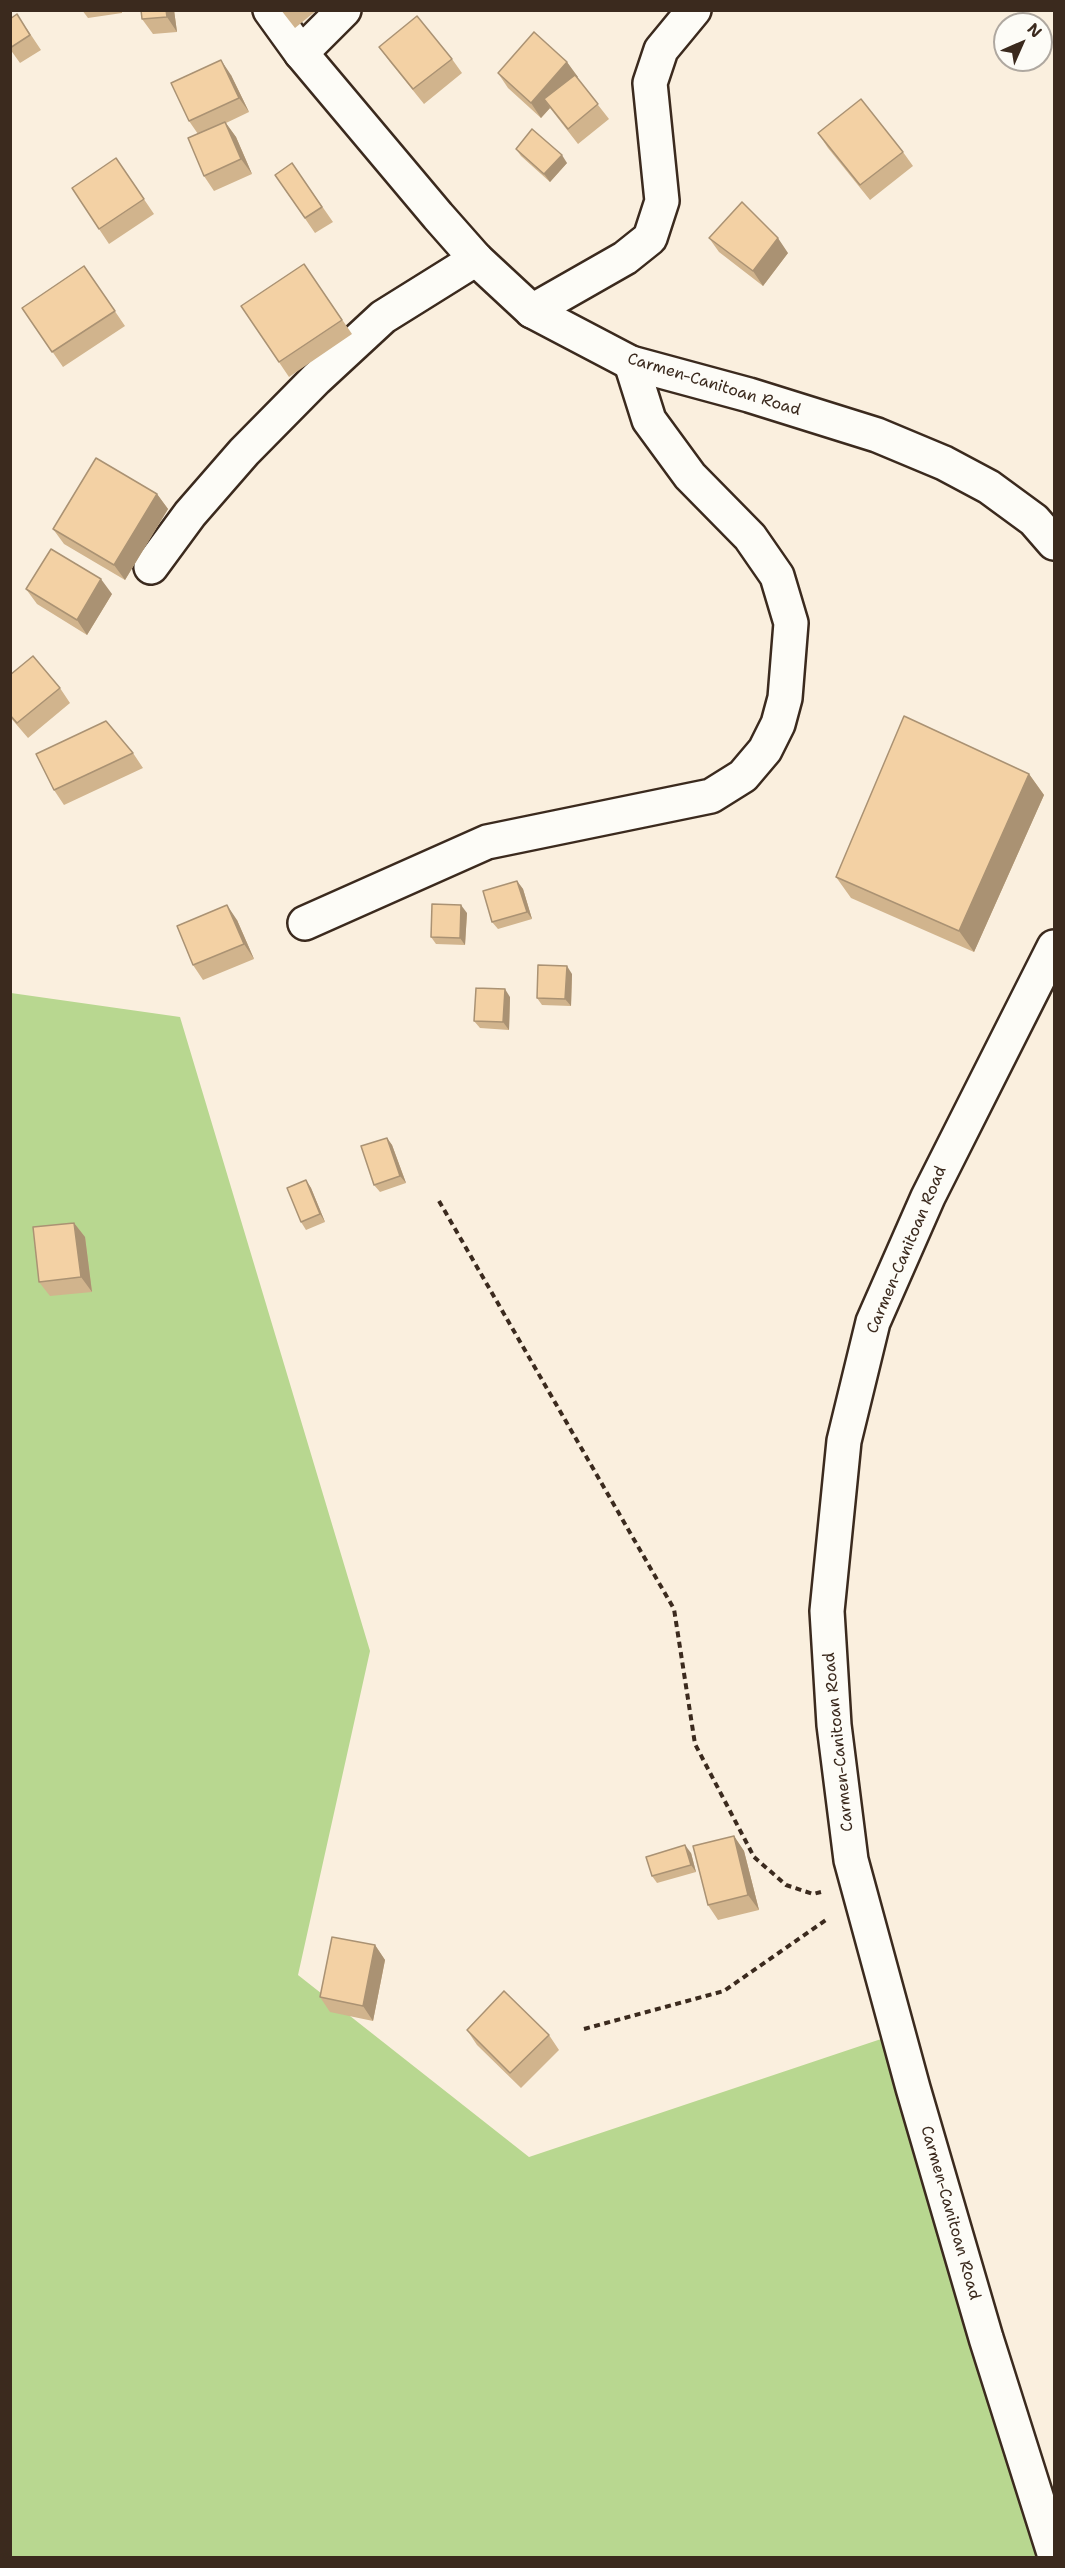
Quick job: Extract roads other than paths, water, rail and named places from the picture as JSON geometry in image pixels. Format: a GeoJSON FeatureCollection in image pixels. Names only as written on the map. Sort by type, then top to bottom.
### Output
{"type":"FeatureCollection","features":[{"type":"Feature","properties":{"kind":"main road","name":"Carmen-Canitoan Road"},"geometry":{"type":"LineString","coordinates":[[270,10],[301,53],[476,260],[532,311],[631,363],[749,395],[856,428],[933,458],[989,487],[1034,520],[1054,543]]}},
{"type":"Feature","properties":{"kind":"main road"},"geometry":{"type":"LineString","coordinates":[[301,53],[344,10]]}},
{"type":"Feature","properties":{"kind":"main road"},"geometry":{"type":"LineString","coordinates":[[532,311],[625,258],[650,238],[662,201],[651,83],[662,50],[694,10]]}},
{"type":"Feature","properties":{"kind":"main road"},"geometry":{"type":"LineString","coordinates":[[151,567],[190,514],[237,461],[316,379],[383,317],[476,260]]}},
{"type":"Feature","properties":{"kind":"main road"},"geometry":{"type":"LineString","coordinates":[[305,923],[487,842],[711,796],[743,776],[765,750],[778,724],[785,698],[791,623],[777,576],[750,537],[690,476],[649,420],[631,363]]}},
{"type":"Feature","properties":{"kind":"main road","name":"Carmen-Canitoan Road"},"geometry":{"type":"LineString","coordinates":[[1054,947],[928,1197],[873,1322],[844,1441],[827,1611],[834,1725],[851,1860],[913,2088],[986,2338],[1054,2553]]}}]}
